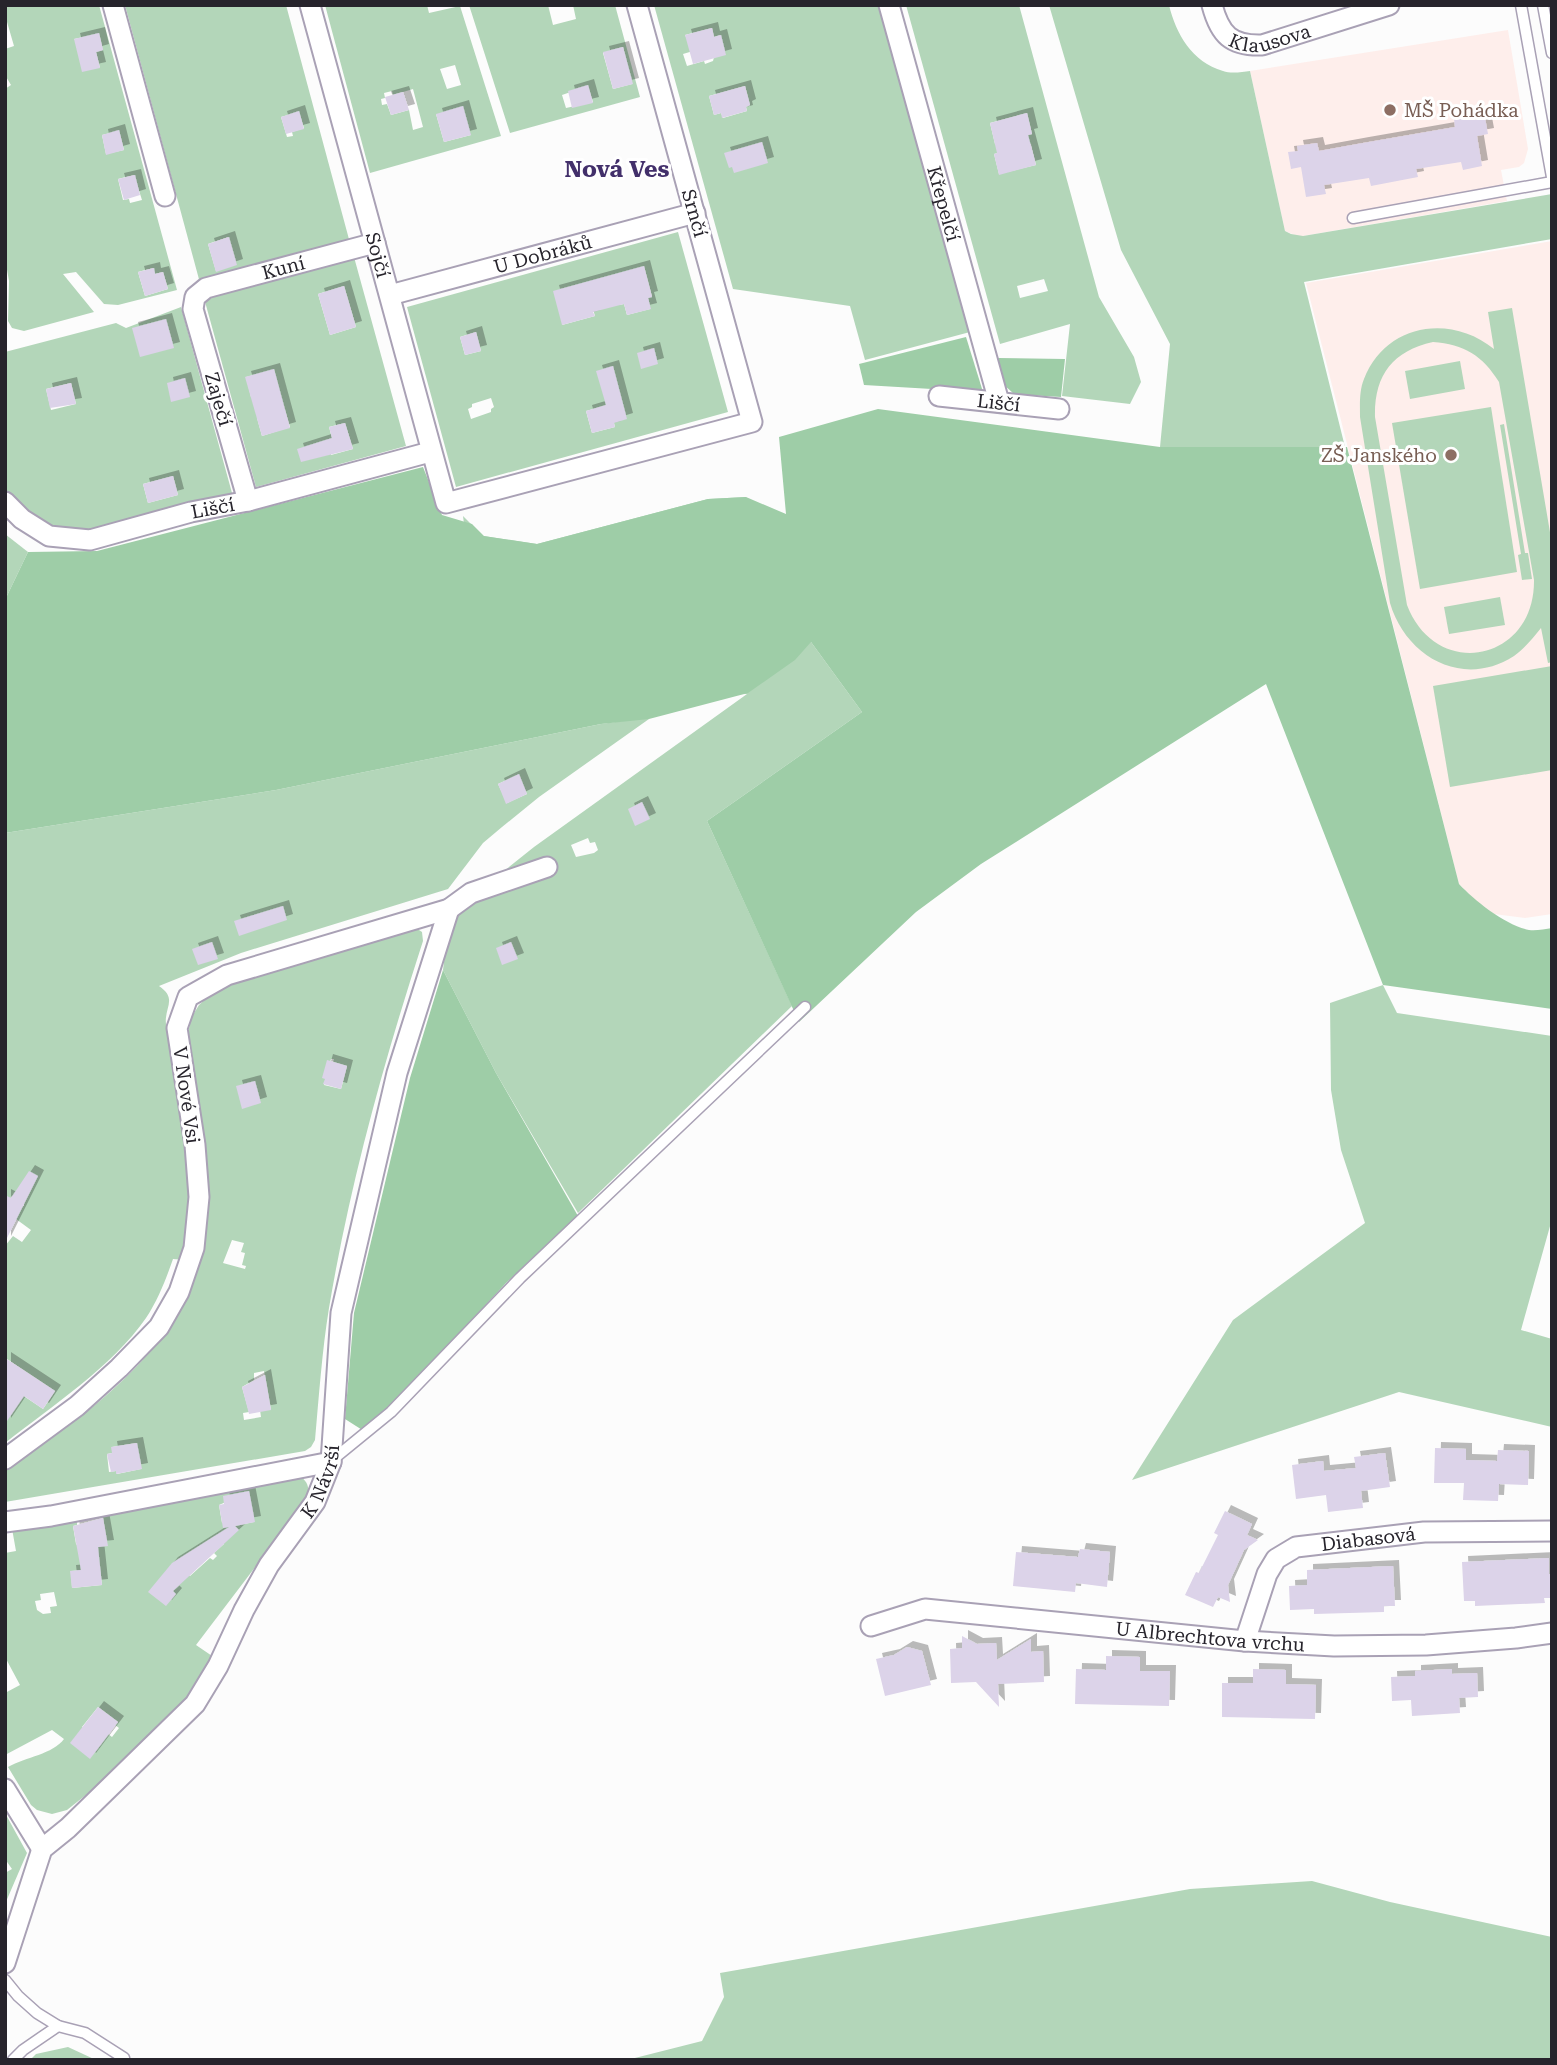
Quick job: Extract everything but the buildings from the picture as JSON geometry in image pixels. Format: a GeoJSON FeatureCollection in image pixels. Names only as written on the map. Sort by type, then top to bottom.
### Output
{"type":"FeatureCollection","features":[{"type":"Feature","properties":{"kind":"street"},"geometry":{"type":"LineString","coordinates":[[113,5],[165,196]]}},
{"type":"Feature","properties":{"kind":"street","name":"Sojčí"},"geometry":{"type":"LineString","coordinates":[[310,5],[446,503]]}},
{"type":"Feature","properties":{"kind":"street","name":"Srnčí"},"geometry":{"type":"LineString","coordinates":[[446,503],[752,422],[637,5]]}},
{"type":"Feature","properties":{"kind":"street","name":"Křepelčí"},"geometry":{"type":"LineString","coordinates":[[889,5],[999,402]]}},
{"type":"Feature","properties":{"kind":"street","name":"Klausova"},"geometry":{"type":"LineString","coordinates":[[1212,5],[1216,19],[1228,37],[1244,46],[1262,45],[1389,5]]}},
{"type":"Feature","properties":{"kind":"street","name":"U Dobráků"},"geometry":{"type":"LineString","coordinates":[[390,295],[695,213]]}},
{"type":"Feature","properties":{"kind":"street","name":"Kuní"},"geometry":{"type":"LineString","coordinates":[[195,297],[206,288],[374,243]]}},
{"type":"Feature","properties":{"kind":"street","name":"Zaječí"},"geometry":{"type":"LineString","coordinates":[[195,297],[193,309],[248,501]]}},
{"type":"Feature","properties":{"kind":"street","name":"Liščí"},"geometry":{"type":"LineString","coordinates":[[939,396],[1059,409]]}},
{"type":"Feature","properties":{"kind":"street","name":"Liščí"},"geometry":{"type":"LineString","coordinates":[[5,502],[22,519],[49,536],[90,540],[430,452]]}},
{"type":"Feature","properties":{"kind":"street","name":"V Nové Vsi"},"geometry":{"type":"LineString","coordinates":[[5,1459],[77,1406],[120,1368],[159,1326],[179,1292],[194,1248],[198,1197],[195,1145],[177,1028],[188,997],[227,975],[449,909],[471,893],[547,867]]}},
{"type":"Feature","properties":{"kind":"street","name":"K Návrší"},"geometry":{"type":"LineString","coordinates":[[42,1849],[68,1828],[195,1704],[218,1666],[269,1564],[314,1502],[331,1462],[341,1312],[397,1073],[449,909]]}},
{"type":"Feature","properties":{"kind":"street"},"geometry":{"type":"LineString","coordinates":[[5,1522],[51,1516],[331,1462]]}},
{"type":"Feature","properties":{"kind":"street","name":"Diabasová"},"geometry":{"type":"LineString","coordinates":[[1244,1641],[1267,1574],[1276,1559],[1296,1547],[1424,1532],[1552,1531]]}},
{"type":"Feature","properties":{"kind":"street","name":"U Albrechtova vrchu"},"geometry":{"type":"LineString","coordinates":[[871,1626],[925,1609],[1244,1641],[1334,1646],[1426,1645],[1552,1633]]}},
{"type":"Feature","properties":{"kind":"street"},"geometry":{"type":"LineString","coordinates":[[5,1789],[42,1849],[5,1963]]}},
{"type":"Feature","properties":{"kind":"lane"},"geometry":{"type":"LineString","coordinates":[[1353,218],[1552,179],[1521,5]]}},
{"type":"Feature","properties":{"kind":"lane"},"geometry":{"type":"LineString","coordinates":[[1543,5],[1552,53]]}},
{"type":"Feature","properties":{"kind":"lane"},"geometry":{"type":"LineString","coordinates":[[331,1462],[391,1412],[520,1278],[805,1007]]}},
{"type":"Feature","properties":{"kind":"lane"},"geometry":{"type":"LineString","coordinates":[[5,1980],[37,2013],[58,2026],[85,2034],[124,2059]]}},
{"type":"Feature","properties":{"kind":"lane"},"geometry":{"type":"LineString","coordinates":[[13,2060],[58,2026]]}},
{"type":"Feature","properties":{"kind":"shaded area","name":"MŠ Pohádka"},"geometry":{"type":"Polygon","coordinates":[[[1508,30],[1528,149],[1524,163],[1519,167],[1501,170],[1507,201],[1303,236],[1285,231],[1250,71],[1508,30]]]}},
{"type":"Feature","properties":{"kind":"shaded area","name":"ZŠ Janského"},"geometry":{"type":"Polygon","coordinates":[[[1552,241],[1552,914],[1525,918],[1494,914],[1459,884],[1306,283],[1552,241]]]}},
{"type":"Feature","properties":{"kind":"green space"},"geometry":{"type":"Polygon","coordinates":[[[5,5],[99,5],[177,290],[118,305],[104,304],[76,272],[63,274],[94,312],[24,331],[12,328],[8,321],[9,281],[5,258],[5,89],[11,85],[5,75],[5,49],[14,46],[5,15],[5,5]],[[99,34],[74,39],[100,68],[96,52],[103,50],[99,34]],[[119,131],[102,135],[106,154],[124,150],[119,131]],[[134,175],[118,179],[123,200],[129,199],[130,203],[142,200],[134,175]],[[153,268],[138,272],[145,296],[168,289],[163,272],[155,274],[153,268]]]}},
{"type":"Feature","properties":{"kind":"green space"},"geometry":{"type":"Polygon","coordinates":[[[125,5],[286,5],[350,243],[200,283],[125,5]],[[299,112],[281,117],[287,137],[304,128],[299,112]],[[228,237],[208,244],[216,271],[228,237]]]}},
{"type":"Feature","properties":{"kind":"green space"},"geometry":{"type":"Polygon","coordinates":[[[325,5],[427,5],[429,13],[460,6],[501,136],[370,173],[325,5]],[[455,65],[440,69],[447,89],[461,85],[455,65]],[[413,89],[393,95],[392,91],[384,93],[385,98],[381,99],[382,105],[387,104],[391,115],[409,110],[413,130],[423,127],[413,89]],[[436,114],[444,142],[471,135],[436,114]]]}},
{"type":"Feature","properties":{"kind":"green space"},"geometry":{"type":"Polygon","coordinates":[[[469,5],[548,5],[553,25],[576,19],[573,5],[615,5],[640,97],[510,133],[469,5]],[[623,47],[603,53],[613,89],[632,84],[623,47]],[[588,86],[562,95],[566,108],[593,102],[588,86]]]}},
{"type":"Feature","properties":{"kind":"green space"},"geometry":{"type":"Polygon","coordinates":[[[654,5],[880,5],[970,332],[865,360],[850,306],[733,289],[654,5]],[[712,28],[685,35],[693,51],[683,54],[687,66],[713,61],[720,35],[714,37],[712,28]],[[745,86],[709,96],[714,115],[721,113],[723,118],[747,111],[746,107],[750,105],[745,86]]]}},
{"type":"Feature","properties":{"kind":"green space"},"geometry":{"type":"Polygon","coordinates":[[[906,5],[1019,5],[1099,297],[1134,357],[1141,382],[1130,404],[1062,396],[1070,324],[1000,344],[906,5]],[[1027,113],[990,123],[995,144],[1005,151],[994,154],[999,174],[1036,165],[1031,144],[1019,147],[1017,138],[1032,134],[1027,113]],[[1044,279],[1017,286],[1020,298],[1048,291],[1044,279]]]}},
{"type":"Feature","properties":{"kind":"green space"},"geometry":{"type":"Polygon","coordinates":[[[1049,5],[1169,5],[1181,36],[1202,61],[1226,72],[1250,71],[1285,231],[1291,234],[1303,236],[1552,194],[1552,239],[1304,282],[1345,447],[1160,447],[1170,344],[1121,250],[1049,5]]]}},
{"type":"Feature","properties":{"kind":"green space"},"geometry":{"type":"Polygon","coordinates":[[[678,232],[728,412],[456,487],[407,307],[678,232]],[[644,267],[611,276],[619,305],[624,304],[627,315],[650,309],[648,298],[652,296],[644,267]],[[585,282],[562,325],[595,316],[585,282]],[[476,332],[460,337],[465,355],[481,351],[476,332]],[[491,398],[472,404],[468,409],[471,419],[491,412],[494,407],[491,398]],[[622,401],[586,411],[592,433],[615,427],[622,401]]]}},
{"type":"Feature","properties":{"kind":"green space"},"geometry":{"type":"Polygon","coordinates":[[[354,257],[406,446],[256,487],[204,298],[354,257]],[[344,286],[318,294],[330,335],[356,327],[344,286]],[[274,370],[246,377],[251,397],[279,389],[274,370]],[[285,410],[257,418],[262,436],[290,427],[285,410]],[[345,423],[329,427],[332,438],[331,455],[353,449],[345,423]]]}},
{"type":"Feature","properties":{"kind":"green space"},"geometry":{"type":"Polygon","coordinates":[[[181,307],[232,493],[97,530],[68,530],[45,524],[25,510],[5,490],[5,352],[116,323],[126,328],[181,307]],[[71,383],[46,389],[51,410],[76,404],[71,383]],[[173,476],[143,484],[148,503],[178,495],[173,476]]]}},
{"type":"Feature","properties":{"kind":"green space"},"geometry":{"type":"Polygon","coordinates":[[[1512,308],[1552,544],[1552,662],[1548,663],[1541,628],[1514,656],[1495,665],[1475,669],[1457,668],[1439,662],[1409,639],[1390,603],[1360,403],[1362,384],[1374,360],[1387,346],[1403,336],[1420,330],[1439,328],[1477,338],[1494,349],[1488,312],[1512,308]],[[1433,342],[1419,346],[1396,359],[1382,378],[1378,389],[1375,417],[1407,605],[1421,629],[1439,645],[1460,652],[1482,652],[1502,644],[1519,629],[1530,608],[1534,580],[1499,382],[1472,353],[1433,342]]]}},
{"type":"Feature","properties":{"kind":"green space"},"geometry":{"type":"Polygon","coordinates":[[[966,337],[983,392],[864,385],[859,364],[966,337]]]}},
{"type":"Feature","properties":{"kind":"green space"},"geometry":{"type":"Polygon","coordinates":[[[998,358],[1065,359],[1061,397],[1014,394],[1003,384],[998,358]]]}},
{"type":"Feature","properties":{"kind":"green space"},"geometry":{"type":"Polygon","coordinates":[[[1460,361],[1465,389],[1410,399],[1405,371],[1460,361]]]}},
{"type":"Feature","properties":{"kind":"green space"},"geometry":{"type":"Polygon","coordinates":[[[1491,407],[1517,572],[1420,589],[1392,423],[1491,407]]]}},
{"type":"Feature","properties":{"kind":"green space"},"geometry":{"type":"Polygon","coordinates":[[[878,409],[1160,447],[1347,447],[1459,884],[1482,905],[1510,923],[1529,930],[1552,928],[1552,1009],[1383,985],[1266,684],[981,864],[916,912],[799,1022],[707,821],[862,712],[811,642],[795,660],[748,693],[649,719],[601,724],[276,790],[5,833],[5,600],[28,552],[97,551],[423,467],[442,515],[472,524],[484,536],[537,544],[708,499],[746,497],[786,514],[779,437],[878,409]]]}},
{"type":"Feature","properties":{"kind":"green space"},"geometry":{"type":"Polygon","coordinates":[[[1504,424],[1525,553],[1528,553],[1532,579],[1522,580],[1518,555],[1521,554],[1500,425],[1504,424]]]}},
{"type":"Feature","properties":{"kind":"green space"},"geometry":{"type":"Polygon","coordinates":[[[746,497],[811,642],[862,712],[707,821],[792,1006],[578,1213],[496,1073],[443,970],[450,914],[534,847],[747,694],[5,704],[470,571],[463,516],[483,536],[537,544],[708,499],[746,497]],[[588,838],[571,845],[576,857],[598,850],[595,842],[590,843],[588,838]]]}},
{"type":"Feature","properties":{"kind":"green space"},"geometry":{"type":"Polygon","coordinates":[[[5,534],[28,552],[5,600],[5,534]]]}},
{"type":"Feature","properties":{"kind":"green space"},"geometry":{"type":"Polygon","coordinates":[[[1500,597],[1505,625],[1449,634],[1444,607],[1500,597]]]}},
{"type":"Feature","properties":{"kind":"green space"},"geometry":{"type":"Polygon","coordinates":[[[1552,666],[1552,770],[1450,787],[1433,686],[1552,666]]]}},
{"type":"Feature","properties":{"kind":"green space"},"geometry":{"type":"Polygon","coordinates":[[[649,719],[539,797],[483,843],[448,889],[241,953],[159,986],[169,999],[166,1024],[192,1146],[192,1204],[185,1260],[173,1259],[146,1318],[116,1353],[80,1385],[5,1443],[5,1409],[12,1388],[43,1409],[55,1391],[5,1360],[5,1246],[13,1236],[22,1242],[31,1230],[5,1211],[24,1206],[24,1203],[12,1196],[5,1205],[5,833],[276,790],[601,724],[649,719]],[[518,775],[498,784],[507,803],[527,794],[518,775]]]}},
{"type":"Feature","properties":{"kind":"green space"},"geometry":{"type":"Polygon","coordinates":[[[416,928],[422,932],[423,941],[382,1077],[337,1261],[327,1324],[315,1440],[305,1451],[5,1502],[5,1471],[63,1430],[120,1383],[167,1329],[184,1298],[199,1251],[188,1034],[191,1018],[199,1005],[211,994],[246,978],[416,928]],[[331,1059],[324,1085],[341,1089],[347,1066],[331,1059]],[[232,1240],[223,1263],[245,1269],[246,1266],[242,1265],[245,1253],[241,1252],[244,1243],[232,1240]],[[264,1371],[254,1373],[254,1380],[242,1387],[249,1412],[243,1413],[244,1420],[261,1417],[260,1410],[271,1410],[264,1371]],[[136,1443],[112,1447],[112,1453],[107,1454],[109,1472],[116,1471],[117,1474],[141,1469],[136,1443]]]}},
{"type":"Feature","properties":{"kind":"green space"},"geometry":{"type":"Polygon","coordinates":[[[443,970],[496,1073],[578,1216],[506,1283],[367,1433],[345,1419],[354,1313],[410,1078],[443,970]]]}},
{"type":"Feature","properties":{"kind":"green space"},"geometry":{"type":"Polygon","coordinates":[[[1383,985],[1397,1013],[1552,1036],[1552,1219],[1521,1330],[1552,1339],[1552,1427],[1399,1392],[1132,1480],[1233,1320],[1365,1223],[1341,1150],[1331,1090],[1330,1003],[1383,985]]]}},
{"type":"Feature","properties":{"kind":"green space"},"geometry":{"type":"Polygon","coordinates":[[[300,1476],[308,1489],[306,1500],[196,1645],[215,1658],[179,1710],[111,1775],[67,1810],[52,1814],[37,1810],[31,1805],[8,1767],[46,1752],[64,1739],[52,1730],[5,1755],[5,1693],[20,1685],[5,1657],[5,1553],[16,1551],[11,1523],[300,1476]],[[249,1492],[219,1505],[222,1523],[228,1523],[229,1527],[254,1522],[249,1492]],[[103,1517],[77,1521],[77,1525],[73,1526],[76,1544],[82,1550],[107,1545],[103,1517]],[[215,1536],[172,1564],[190,1576],[210,1558],[213,1560],[217,1556],[214,1553],[224,1544],[215,1536]],[[100,1569],[71,1571],[72,1588],[102,1585],[100,1569]],[[54,1592],[40,1594],[41,1600],[35,1601],[37,1610],[43,1614],[51,1613],[50,1607],[57,1606],[54,1592]],[[98,1707],[82,1727],[102,1742],[108,1734],[112,1737],[119,1728],[115,1725],[118,1722],[98,1707]]]}},
{"type":"Feature","properties":{"kind":"green space"},"geometry":{"type":"Polygon","coordinates":[[[5,1813],[27,1853],[5,1904],[5,1873],[12,1869],[5,1859],[5,1813]]]}},
{"type":"Feature","properties":{"kind":"green space"},"geometry":{"type":"Polygon","coordinates":[[[1312,1881],[1390,1902],[1552,1937],[1552,2060],[627,2060],[702,2041],[724,1997],[720,1973],[1190,1889],[1312,1881]]]}},
{"type":"Feature","properties":{"kind":"green space"},"geometry":{"type":"Polygon","coordinates":[[[68,2047],[96,2060],[30,2060],[36,2054],[68,2047]]]}},
{"type":"Feature","properties":{"kind":"place","name":"MŠ Pohádka"},"geometry":{"type":"Point","coordinates":[1390,110]}},
{"type":"Feature","properties":{"kind":"place","name":"ZŠ Janského"},"geometry":{"type":"Point","coordinates":[1451,455]}},
{"type":"Feature","properties":{"kind":"district","name":"Nová Ves"},"geometry":{"type":"Point","coordinates":[617,169]}}]}
